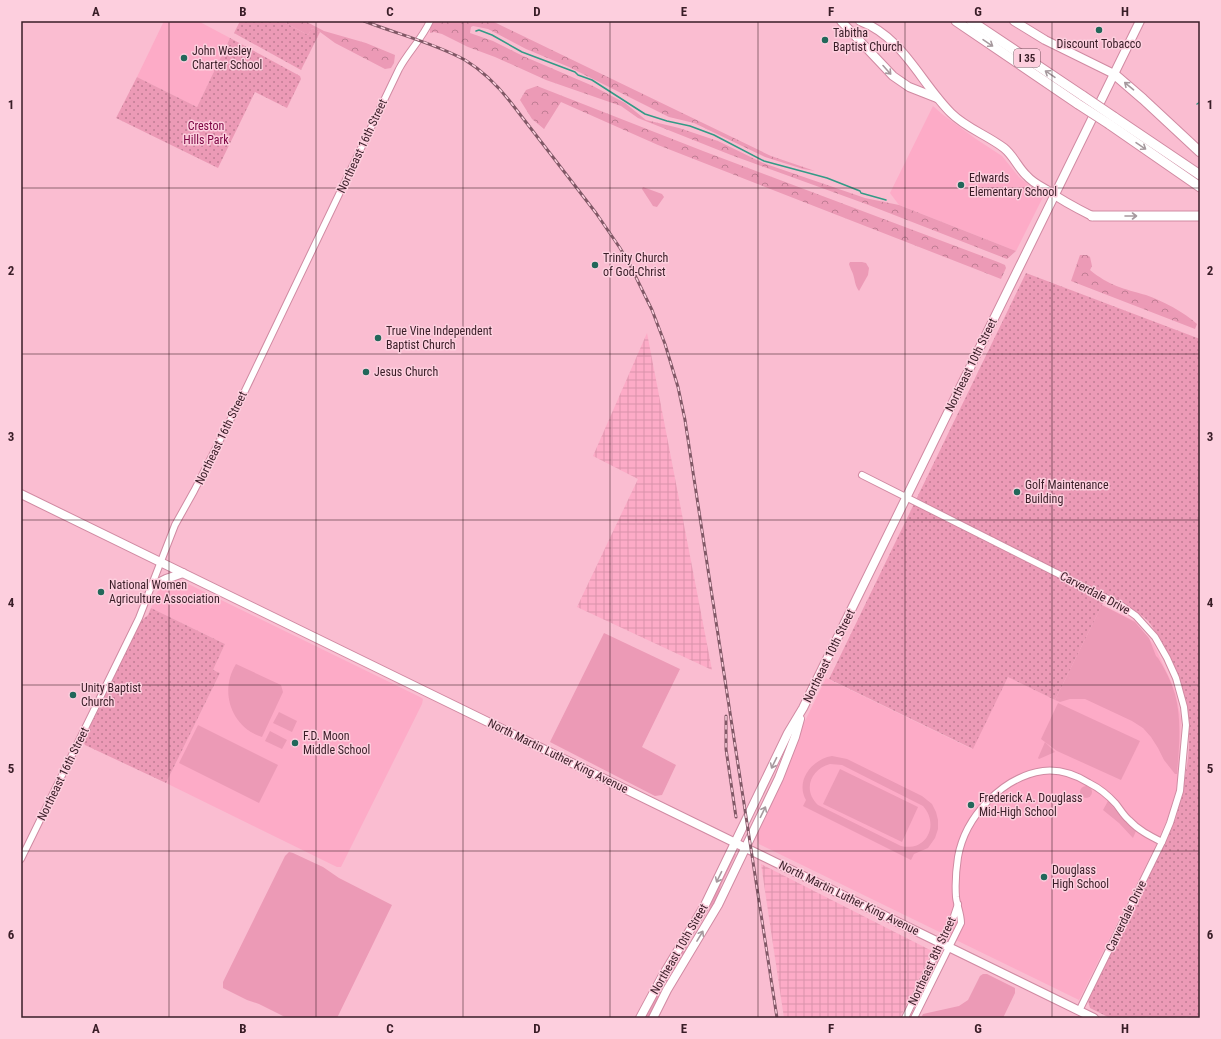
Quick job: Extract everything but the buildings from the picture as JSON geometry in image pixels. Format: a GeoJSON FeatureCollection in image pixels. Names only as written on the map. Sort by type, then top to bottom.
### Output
{"type":"FeatureCollection","features":[{"type":"Feature","properties":{"kind":"highway","name":"I 35"},"geometry":{"type":"LineString","coordinates":[[956,21],[1200,175]]}},
{"type":"Feature","properties":{"kind":"highway","name":"I 35"},"geometry":{"type":"LineString","coordinates":[[971,21],[1080,100]]}},
{"type":"Feature","properties":{"kind":"highway"},"geometry":{"type":"LineString","coordinates":[[1114,74],[1200,152]]}},
{"type":"Feature","properties":{"kind":"highway","name":"I 35"},"geometry":{"type":"LineString","coordinates":[[1111,120],[1200,186]]}},
{"type":"Feature","properties":{"kind":"highway"},"geometry":{"type":"LineString","coordinates":[[1092,216],[1200,216]]}},
{"type":"Feature","properties":{"kind":"main road"},"geometry":{"type":"LineString","coordinates":[[841,21],[893,76],[909,87],[937,99]]}},
{"type":"Feature","properties":{"kind":"main road"},"geometry":{"type":"LineString","coordinates":[[860,21],[878,29],[887,37],[925,79],[937,99],[960,121],[1005,149],[1026,176],[1034,183],[1054,196],[1092,216]]}},
{"type":"Feature","properties":{"kind":"main road"},"geometry":{"type":"LineString","coordinates":[[1014,21],[1045,40],[1114,74]]}},
{"type":"Feature","properties":{"kind":"main road","name":"Northeast 10th Street"},"geometry":{"type":"LineString","coordinates":[[640,1018],[662,977],[700,915],[1140,21]]}},
{"type":"Feature","properties":{"kind":"main road","name":"North Martin Luther King Avenue"},"geometry":{"type":"LineString","coordinates":[[21,494],[1094,1018]]}},
{"type":"Feature","properties":{"kind":"main road"},"geometry":{"type":"LineString","coordinates":[[152,586],[182,573]]}},
{"type":"Feature","properties":{"kind":"main road","name":"Northeast 10th Street"},"geometry":{"type":"LineString","coordinates":[[652,1018],[667,990],[714,914],[780,778],[795,737],[803,708]]}},
{"type":"Feature","properties":{"kind":"street","name":"Northeast 16th Street"},"geometry":{"type":"LineString","coordinates":[[21,859],[139,618],[175,525],[237,406],[344,186],[390,87],[403,62],[423,35],[430,21]]}},
{"type":"Feature","properties":{"kind":"street","name":"Carverdale Drive"},"geometry":{"type":"LineString","coordinates":[[862,475],[1122,606],[1136,616],[1155,637],[1176,678],[1182,696],[1186,725],[1180,791],[1170,823],[1162,842],[1079,1010]]}},
{"type":"Feature","properties":{"kind":"street","name":"Northeast 8th Street"},"geometry":{"type":"LineString","coordinates":[[914,1018],[961,923],[955,880],[960,847],[971,823],[981,809],[1000,790],[1034,773],[1056,771],[1067,773],[1090,783],[1108,796],[1135,826],[1162,842]]}},
{"type":"Feature","properties":{"kind":"street","name":"Northeast 8th Street"},"geometry":{"type":"LineString","coordinates":[[905,1018],[958,904]]}},
{"type":"Feature","properties":{"kind":"shaded area","name":"John Wesley Charter School"},"geometry":{"type":"Polygon","coordinates":[[[164,21],[198,21],[230,38],[197,107],[137,77],[164,21]]]}},
{"type":"Feature","properties":{"kind":"shaded area","name":"Edwards Elementary School"},"geometry":{"type":"Polygon","coordinates":[[[933,106],[976,139],[1002,156],[1019,177],[1043,197],[1016,251],[899,205],[890,193],[933,106]]]}},
{"type":"Feature","properties":{"kind":"shaded area"},"geometry":{"type":"Polygon","coordinates":[[[647,333],[712,670],[577,607],[638,479],[593,456],[647,333]]]}},
{"type":"Feature","properties":{"kind":"shaded area","name":"F.D. Moon Middle School"},"geometry":{"type":"Polygon","coordinates":[[[178,579],[423,699],[422,704],[341,867],[337,867],[166,783],[220,673],[213,670],[225,644],[151,608],[160,586],[178,579]]]}},
{"type":"Feature","properties":{"kind":"shaded area","name":"Frederick A. Douglass Mid-High School"},"geometry":{"type":"Polygon","coordinates":[[[1102,605],[1135,621],[1154,645],[1175,690],[1181,719],[1179,766],[1176,791],[1167,820],[1079,1000],[759,844],[756,836],[779,788],[804,723],[826,678],[972,749],[1008,677],[1055,700],[1102,605]]]}},
{"type":"Feature","properties":{"kind":"shaded area"},"geometry":{"type":"Polygon","coordinates":[[[761,864],[932,951],[900,1018],[784,1018],[761,864]]]}},
{"type":"Feature","properties":{"kind":"green space"},"geometry":{"type":"Polygon","coordinates":[[[240,21],[282,21],[308,35],[312,28],[320,32],[301,70],[234,33],[240,21]]]}},
{"type":"Feature","properties":{"kind":"green space"},"geometry":{"type":"Polygon","coordinates":[[[282,21],[305,21],[324,31],[366,43],[395,55],[394,63],[391,68],[385,69],[335,43],[312,28],[308,35],[282,21]]]}},
{"type":"Feature","properties":{"kind":"green space"},"geometry":{"type":"Polygon","coordinates":[[[433,21],[492,21],[771,156],[815,171],[803,169],[765,157],[694,123],[669,117],[569,67],[526,49],[488,29],[473,26],[471,27],[470,33],[493,41],[523,56],[593,86],[625,103],[646,120],[679,128],[718,141],[763,163],[865,198],[899,205],[1016,251],[1007,259],[866,204],[731,155],[638,118],[621,106],[546,80],[495,57],[468,47],[442,34],[434,32],[430,33],[433,21]]]}},
{"type":"Feature","properties":{"kind":"green space","name":"Creston Hills Park"},"geometry":{"type":"Polygon","coordinates":[[[230,38],[300,76],[301,79],[287,108],[255,92],[218,168],[116,118],[137,77],[197,107],[230,38]]]}},
{"type":"Feature","properties":{"kind":"green space"},"geometry":{"type":"Polygon","coordinates":[[[537,86],[703,151],[998,262],[1005,265],[1006,268],[1001,279],[658,145],[561,102],[544,129],[532,119],[520,100],[526,90],[537,86]]]}},
{"type":"Feature","properties":{"kind":"green space"},"geometry":{"type":"Polygon","coordinates":[[[643,187],[662,194],[664,197],[657,207],[653,206],[642,189],[643,187]]]}},
{"type":"Feature","properties":{"kind":"green space"},"geometry":{"type":"Polygon","coordinates":[[[1080,255],[1087,255],[1090,257],[1092,266],[1090,270],[1103,279],[1123,288],[1153,297],[1173,307],[1197,324],[1195,329],[1071,281],[1080,255]]]}},
{"type":"Feature","properties":{"kind":"green space"},"geometry":{"type":"Polygon","coordinates":[[[850,262],[866,263],[869,268],[868,275],[859,291],[849,265],[850,262]]]}},
{"type":"Feature","properties":{"kind":"green space"},"geometry":{"type":"Polygon","coordinates":[[[1026,273],[1200,339],[1200,1018],[1110,1018],[1090,1008],[1088,1001],[1176,818],[1186,773],[1189,731],[1183,689],[1175,668],[1148,621],[1123,603],[1107,595],[1055,700],[1008,677],[973,749],[829,679],[1026,273]]]}},
{"type":"Feature","properties":{"kind":"green space"},"geometry":{"type":"Polygon","coordinates":[[[1102,605],[1135,622],[1149,638],[1156,656],[1170,680],[1175,694],[1179,714],[1179,754],[1177,774],[1175,774],[1164,760],[1151,737],[1143,728],[1132,721],[1085,699],[1070,699],[1060,702],[1055,700],[1102,605]]]}},
{"type":"Feature","properties":{"kind":"green space"},"geometry":{"type":"Polygon","coordinates":[[[151,608],[225,644],[213,670],[220,673],[166,783],[85,745],[83,741],[141,621],[148,615],[151,608]]]}},
{"type":"Feature","properties":{"kind":"green space"},"geometry":{"type":"Polygon","coordinates":[[[604,633],[680,669],[642,747],[676,765],[662,795],[655,796],[550,742],[604,633]]]}},
{"type":"Feature","properties":{"kind":"green space"},"geometry":{"type":"Polygon","coordinates":[[[236,664],[281,685],[283,692],[262,737],[251,732],[242,725],[231,707],[229,685],[231,674],[236,664]]]}},
{"type":"Feature","properties":{"kind":"green space"},"geometry":{"type":"Polygon","coordinates":[[[1058,703],[1140,741],[1121,780],[1057,751],[1041,739],[1058,703]]]}},
{"type":"Feature","properties":{"kind":"green space"},"geometry":{"type":"Polygon","coordinates":[[[279,712],[297,721],[292,732],[273,723],[279,712]]]}},
{"type":"Feature","properties":{"kind":"green space"},"geometry":{"type":"Polygon","coordinates":[[[198,725],[278,765],[259,803],[179,763],[198,725]]]}},
{"type":"Feature","properties":{"kind":"green space"},"geometry":{"type":"Polygon","coordinates":[[[270,731],[287,740],[282,749],[265,741],[270,731]]]}},
{"type":"Feature","properties":{"kind":"green space"},"geometry":{"type":"Polygon","coordinates":[[[1045,742],[1055,752],[1039,759],[1038,758],[1045,742]]]}},
{"type":"Feature","properties":{"kind":"green space"},"geometry":{"type":"Polygon","coordinates":[[[832,756],[847,759],[922,796],[932,804],[938,820],[938,829],[935,838],[928,848],[914,854],[911,860],[803,806],[806,800],[803,793],[803,786],[807,772],[818,761],[832,756]],[[830,764],[818,770],[814,775],[811,781],[810,793],[818,805],[901,846],[910,847],[923,841],[928,835],[930,821],[928,813],[923,806],[842,765],[830,764]]]}},
{"type":"Feature","properties":{"kind":"green space"},"geometry":{"type":"Polygon","coordinates":[[[840,769],[918,807],[902,842],[823,804],[840,769]]]}},
{"type":"Feature","properties":{"kind":"green space"},"geometry":{"type":"Polygon","coordinates":[[[1084,786],[1088,786],[1092,792],[1088,798],[1084,798],[1080,794],[1080,790],[1084,786]]]}},
{"type":"Feature","properties":{"kind":"green space"},"geometry":{"type":"Polygon","coordinates":[[[1108,801],[1123,819],[1136,831],[1133,838],[1119,823],[1103,810],[1108,801]]]}},
{"type":"Feature","properties":{"kind":"green space"},"geometry":{"type":"Polygon","coordinates":[[[289,852],[323,867],[339,878],[392,905],[337,1018],[287,1018],[223,988],[223,982],[285,856],[289,852]]]}},
{"type":"Feature","properties":{"kind":"green space"},"geometry":{"type":"Polygon","coordinates":[[[734,854],[736,854],[721,885],[716,903],[707,916],[713,898],[734,854]]]}},
{"type":"Feature","properties":{"kind":"green space"},"geometry":{"type":"Polygon","coordinates":[[[685,946],[687,946],[687,952],[649,1018],[647,1018],[646,1015],[670,970],[685,946]]]}},
{"type":"Feature","properties":{"kind":"green space"},"geometry":{"type":"Polygon","coordinates":[[[987,974],[1015,988],[1015,993],[1003,1018],[921,1018],[923,1014],[959,1006],[968,1000],[980,976],[987,974]]]}},
{"type":"Feature","properties":{"kind":"waterway"},"geometry":{"type":"LineString","coordinates":[[476,31],[479,30],[492,35],[522,52],[592,80],[645,114],[690,126],[714,135],[764,161],[827,178],[860,191],[861,193],[886,200]]}},
{"type":"Feature","properties":{"kind":"railway"},"geometry":{"type":"LineString","coordinates":[[364,21],[428,44],[465,60],[484,74],[502,92],[596,213],[629,263],[652,310],[665,344],[678,387],[685,420],[777,1018]]}},
{"type":"Feature","properties":{"kind":"railway"},"geometry":{"type":"LineString","coordinates":[[726,716],[726,749],[736,817]]}},
{"type":"Feature","properties":{"kind":"place","name":"Discount Tobacco"},"geometry":{"type":"Point","coordinates":[1099,30]}},
{"type":"Feature","properties":{"kind":"place","name":"Tabitha Baptist Church"},"geometry":{"type":"Point","coordinates":[825,40]}},
{"type":"Feature","properties":{"kind":"place","name":"John Wesley Charter School"},"geometry":{"type":"Point","coordinates":[184,58]}},
{"type":"Feature","properties":{"kind":"place","name":"Edwards Elementary School"},"geometry":{"type":"Point","coordinates":[961,185]}},
{"type":"Feature","properties":{"kind":"place","name":"Trinity Church of God-Christ"},"geometry":{"type":"Point","coordinates":[595,265]}},
{"type":"Feature","properties":{"kind":"place","name":"True Vine Independent Baptist Church"},"geometry":{"type":"Point","coordinates":[378,338]}},
{"type":"Feature","properties":{"kind":"place","name":"Jesus Church"},"geometry":{"type":"Point","coordinates":[366,372]}},
{"type":"Feature","properties":{"kind":"place","name":"Golf Maintenance Building"},"geometry":{"type":"Point","coordinates":[1017,492]}},
{"type":"Feature","properties":{"kind":"place","name":"National Women Agriculture Association"},"geometry":{"type":"Point","coordinates":[101,592]}},
{"type":"Feature","properties":{"kind":"place","name":"Unity Baptist Church"},"geometry":{"type":"Point","coordinates":[73,695]}},
{"type":"Feature","properties":{"kind":"place","name":"F.D. Moon Middle School"},"geometry":{"type":"Point","coordinates":[295,743]}},
{"type":"Feature","properties":{"kind":"place","name":"Frederick A. Douglass Mid-High School"},"geometry":{"type":"Point","coordinates":[971,805]}},
{"type":"Feature","properties":{"kind":"place","name":"Douglass High School"},"geometry":{"type":"Point","coordinates":[1044,877]}}]}
